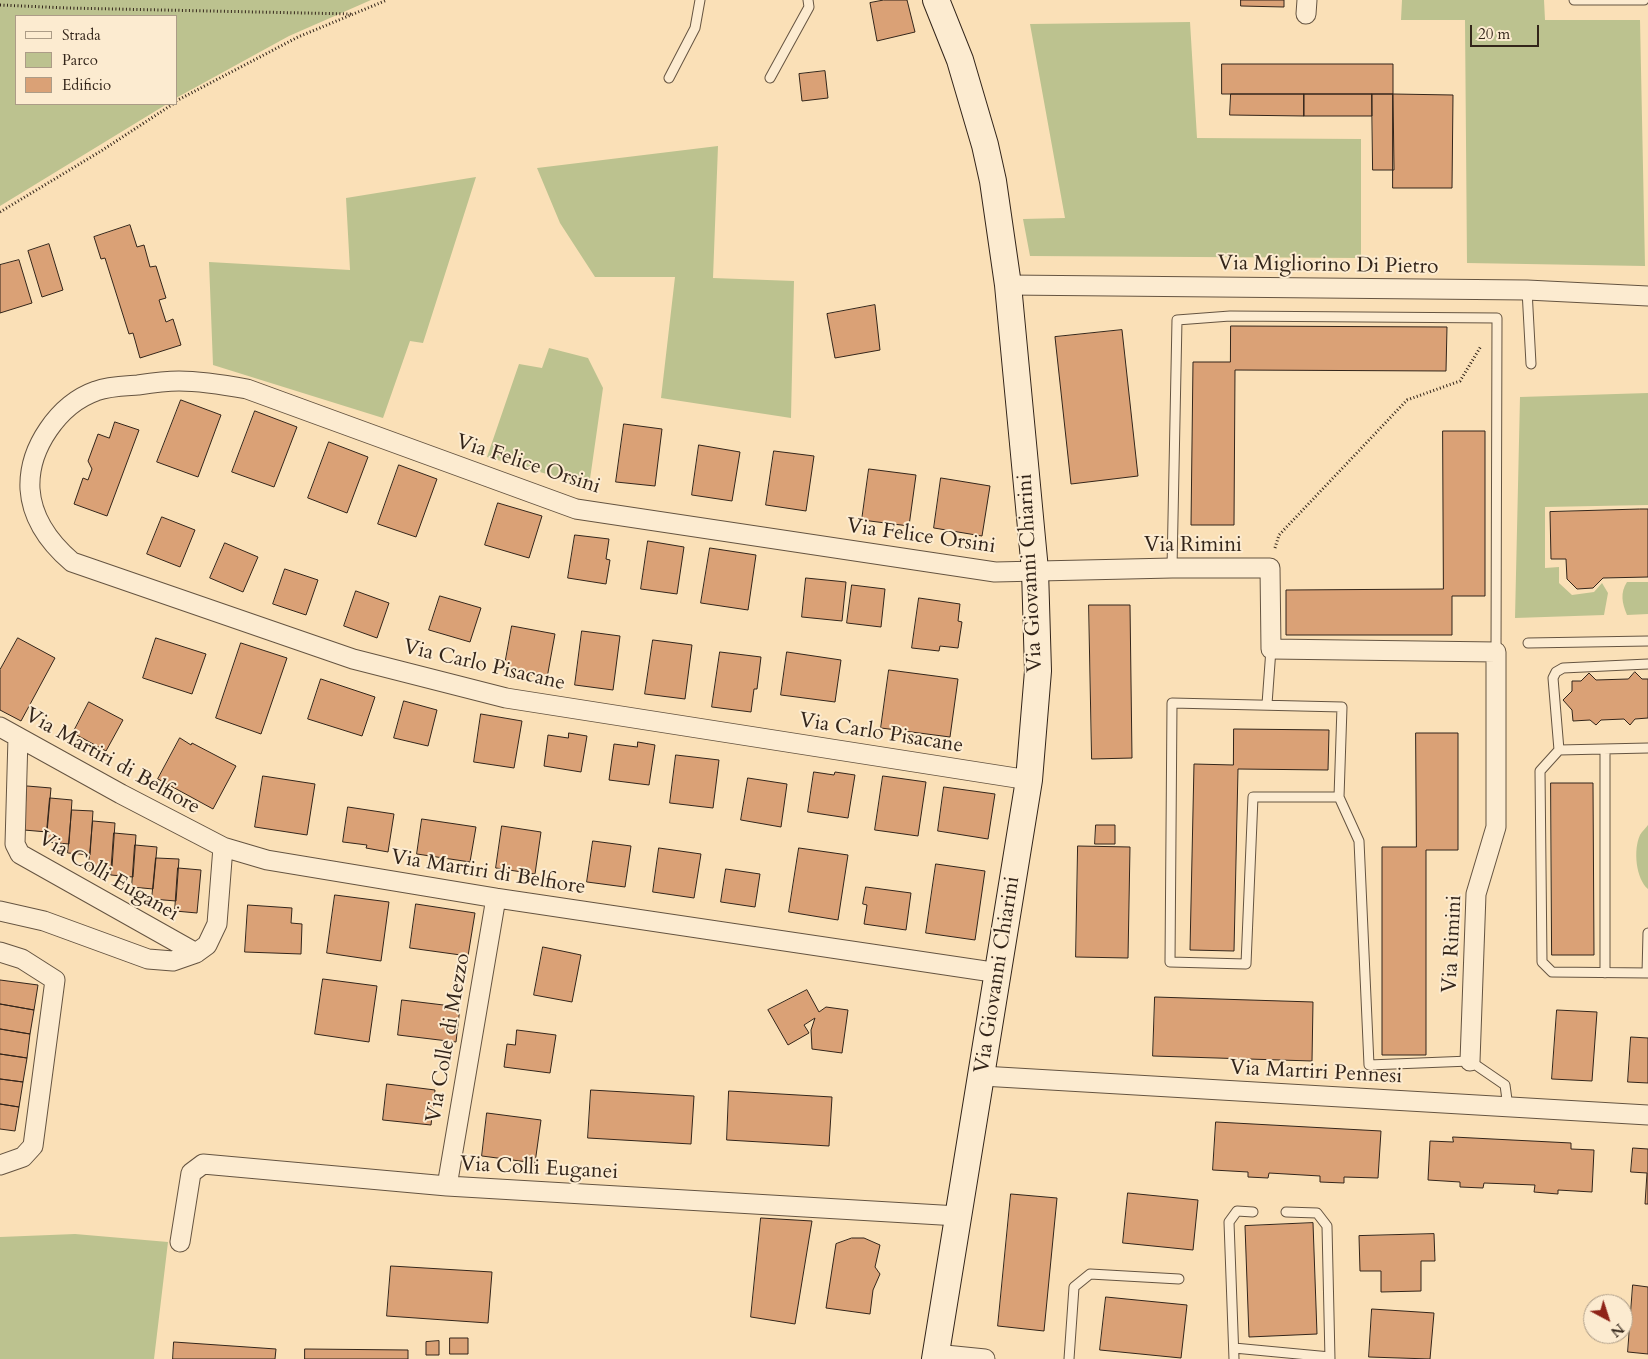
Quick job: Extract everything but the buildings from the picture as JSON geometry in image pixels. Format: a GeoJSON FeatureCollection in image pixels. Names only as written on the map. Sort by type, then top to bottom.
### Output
{"type":"FeatureCollection","features":[{"type":"Feature","properties":{"kind":"main road","name":"Via Giovanni Chiarini"},"geometry":{"type":"LineString","coordinates":[[935,1356],[1029,780],[1038,671],[1035,570],[1008,285],[993,181],[960,60],[936,0]]}},
{"type":"Feature","properties":{"kind":"street","name":"Via Migliorino Di Pietro"},"geometry":{"type":"LineString","coordinates":[[1008,285],[1527,290],[1648,296]]}},
{"type":"Feature","properties":{"kind":"street","name":"Via Felice Orsini"},"geometry":{"type":"LineString","coordinates":[[39,445],[52,424],[70,406],[96,391],[118,386],[178,381],[213,383],[247,389],[576,509],[995,572],[1035,570]]}},
{"type":"Feature","properties":{"kind":"street","name":"Via Carlo Pisacane"},"geometry":{"type":"LineString","coordinates":[[39,445],[32,467],[30,489],[35,511],[45,534],[57,549],[72,562],[270,630],[353,658],[506,698],[1029,780]]}},
{"type":"Feature","properties":{"kind":"street","name":"Via Rimini"},"geometry":{"type":"LineString","coordinates":[[1035,570],[1270,568],[1271,649]]}},
{"type":"Feature","properties":{"kind":"street"},"geometry":{"type":"LineString","coordinates":[[1271,649],[1496,652]]}},
{"type":"Feature","properties":{"kind":"street","name":"Via Rimini"},"geometry":{"type":"LineString","coordinates":[[1470,1061],[1476,894],[1496,827],[1496,652]]}},
{"type":"Feature","properties":{"kind":"street","name":"Via Martiri di Belfiore"},"geometry":{"type":"LineString","coordinates":[[0,726],[223,848],[267,860],[496,898],[999,973]]}},
{"type":"Feature","properties":{"kind":"street","name":"Via Colli Euganei"},"geometry":{"type":"LineString","coordinates":[[18,737],[15,844],[20,854],[196,953]]}},
{"type":"Feature","properties":{"kind":"street"},"geometry":{"type":"LineString","coordinates":[[0,911],[44,921],[148,959],[173,961],[196,953],[207,946],[217,924],[223,848]]}},
{"type":"Feature","properties":{"kind":"street","name":"Via Colle di Mezzo"},"geometry":{"type":"LineString","coordinates":[[447,1186],[496,898]]}},
{"type":"Feature","properties":{"kind":"street"},"geometry":{"type":"LineString","coordinates":[[0,952],[22,959],[55,980],[33,1146],[23,1157],[0,1165]]}},
{"type":"Feature","properties":{"kind":"street","name":"Via Martiri Pennesi"},"geometry":{"type":"LineString","coordinates":[[982,1076],[1648,1115]]}},
{"type":"Feature","properties":{"kind":"street","name":"Via Colli Euganei"},"geometry":{"type":"LineString","coordinates":[[180,1242],[190,1173],[203,1164],[447,1186],[958,1216]]}},
{"type":"Feature","properties":{"kind":"street"},"geometry":{"type":"LineString","coordinates":[[935,1356],[985,1359]]}},
{"type":"Feature","properties":{"kind":"lane"},"geometry":{"type":"LineString","coordinates":[[669,78],[695,28],[700,0]]}},
{"type":"Feature","properties":{"kind":"lane"},"geometry":{"type":"LineString","coordinates":[[770,78],[809,7],[808,0]]}},
{"type":"Feature","properties":{"kind":"lane"},"geometry":{"type":"LineString","coordinates":[[1574,0],[1644,0]]}},
{"type":"Feature","properties":{"kind":"lane"},"geometry":{"type":"LineString","coordinates":[[1527,290],[1531,364]]}},
{"type":"Feature","properties":{"kind":"lane"},"geometry":{"type":"LineString","coordinates":[[1172,568],[1177,320],[1230,316],[1497,318],[1496,652]]}},
{"type":"Feature","properties":{"kind":"lane"},"geometry":{"type":"LineString","coordinates":[[1528,642],[1648,642]]}},
{"type":"Feature","properties":{"kind":"lane","name":"Via Rimini"},"geometry":{"type":"LineString","coordinates":[[1268,704],[1271,649]]}},
{"type":"Feature","properties":{"kind":"lane"},"geometry":{"type":"LineString","coordinates":[[1559,750],[1553,678],[1556,672],[1563,668],[1648,664]]}},
{"type":"Feature","properties":{"kind":"lane"},"geometry":{"type":"LineString","coordinates":[[1339,796],[1253,797],[1246,964],[1170,962],[1172,702],[1342,707],[1339,796],[1359,841],[1369,1065],[1470,1061],[1505,1085],[1508,1107]]}},
{"type":"Feature","properties":{"kind":"lane"},"geometry":{"type":"LineString","coordinates":[[1648,748],[1559,750],[1540,771],[1542,962],[1552,972],[1648,973],[1648,933]]}},
{"type":"Feature","properties":{"kind":"lane"},"geometry":{"type":"LineString","coordinates":[[1605,749],[1605,973]]}},
{"type":"Feature","properties":{"kind":"lane"},"geometry":{"type":"LineString","coordinates":[[1234,1359],[1230,1222],[1237,1211],[1253,1212]]}},
{"type":"Feature","properties":{"kind":"lane"},"geometry":{"type":"LineString","coordinates":[[1234,1348],[1330,1358],[1327,1226],[1317,1213],[1286,1212]]}},
{"type":"Feature","properties":{"kind":"lane"},"geometry":{"type":"LineString","coordinates":[[1069,1359],[1074,1288],[1090,1274],[1179,1279]]}},
{"type":"Feature","properties":{"kind":"path"},"geometry":{"type":"LineString","coordinates":[[178,101],[298,37],[387,0]]}},
{"type":"Feature","properties":{"kind":"path"},"geometry":{"type":"LineString","coordinates":[[0,4],[67,8],[352,14]]}},
{"type":"Feature","properties":{"kind":"path"},"geometry":{"type":"LineString","coordinates":[[0,212],[101,151],[171,105]]}},
{"type":"Feature","properties":{"kind":"path"},"geometry":{"type":"LineString","coordinates":[[1270,568],[1279,535],[1406,400],[1460,381],[1497,318]]}},
{"type":"Feature","properties":{"kind":"green space"},"geometry":{"type":"Polygon","coordinates":[[[0,0],[371,0],[289,36],[178,97],[178,15],[15,15],[15,105],[165,105],[0,206],[0,0]]]}},
{"type":"Feature","properties":{"kind":"green space"},"geometry":{"type":"Polygon","coordinates":[[[1402,0],[1544,0],[1545,20],[1640,20],[1645,266],[1467,263],[1465,20],[1401,20],[1402,0]]]}},
{"type":"Feature","properties":{"kind":"green space"},"geometry":{"type":"Polygon","coordinates":[[[1190,22],[1197,138],[1361,139],[1361,258],[1030,256],[1023,219],[1065,218],[1030,24],[1190,22]]]}},
{"type":"Feature","properties":{"kind":"green space"},"geometry":{"type":"Polygon","coordinates":[[[718,146],[713,278],[794,281],[791,418],[661,398],[675,277],[595,277],[560,223],[537,168],[718,146]]]}},
{"type":"Feature","properties":{"kind":"green space"},"geometry":{"type":"Polygon","coordinates":[[[476,177],[423,343],[410,341],[383,418],[213,365],[209,262],[350,270],[346,198],[476,177]]]}},
{"type":"Feature","properties":{"kind":"green space"},"geometry":{"type":"Polygon","coordinates":[[[549,348],[588,358],[603,388],[589,486],[487,457],[519,364],[542,368],[549,348]]]}},
{"type":"Feature","properties":{"kind":"green space"},"geometry":{"type":"Polygon","coordinates":[[[1648,393],[1648,505],[1545,507],[1545,568],[1559,567],[1559,583],[1572,595],[1594,592],[1602,583],[1608,593],[1604,615],[1515,618],[1520,397],[1648,393]]]}},
{"type":"Feature","properties":{"kind":"green space"},"geometry":{"type":"Polygon","coordinates":[[[1627,582],[1648,582],[1648,614],[1627,615],[1622,598],[1627,582]]]}},
{"type":"Feature","properties":{"kind":"green space"},"geometry":{"type":"Polygon","coordinates":[[[1648,825],[1648,889],[1638,871],[1636,856],[1640,835],[1648,825]]]}},
{"type":"Feature","properties":{"kind":"green space"},"geometry":{"type":"Polygon","coordinates":[[[75,1234],[168,1242],[154,1359],[0,1359],[0,1237],[75,1234]]]}}]}
